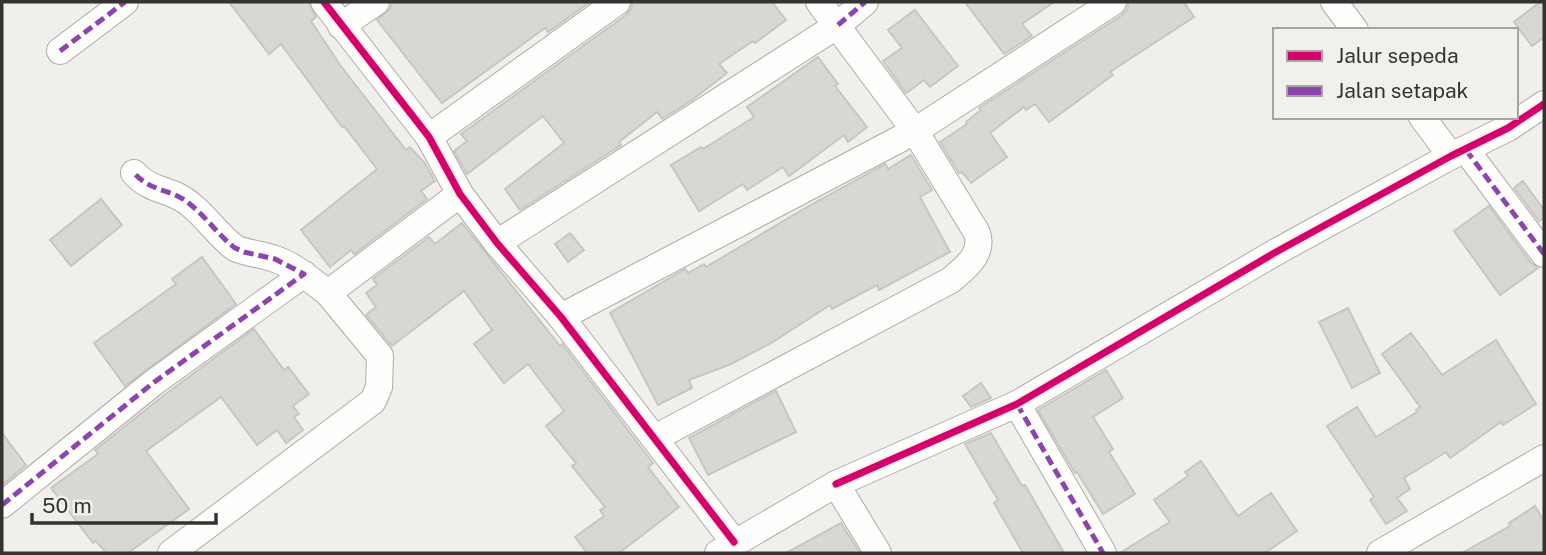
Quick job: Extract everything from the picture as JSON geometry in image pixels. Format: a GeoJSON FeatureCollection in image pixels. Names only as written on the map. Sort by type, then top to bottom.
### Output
{"type":"FeatureCollection","features":[{"type":"Feature","properties":{"kind":"street"},"geometry":{"type":"LineString","coordinates":[[60,51],[125,2]]}},
{"type":"Feature","properties":{"kind":"street"},"geometry":{"type":"LineString","coordinates":[[324,2],[429,137],[460,194],[496,243],[561,317],[655,438],[726,548],[836,484],[1017,404],[1276,252],[1508,128],[1544,104]]}},
{"type":"Feature","properties":{"kind":"street"},"geometry":{"type":"LineString","coordinates":[[341,26],[376,2]]}},
{"type":"Feature","properties":{"kind":"street"},"geometry":{"type":"LineString","coordinates":[[429,137],[617,2]]}},
{"type":"Feature","properties":{"kind":"street"},"geometry":{"type":"LineString","coordinates":[[655,438],[951,280],[971,263],[979,248],[977,233],[915,131],[819,2]]}},
{"type":"Feature","properties":{"kind":"street"},"geometry":{"type":"LineString","coordinates":[[496,243],[838,25],[865,2]]}},
{"type":"Feature","properties":{"kind":"street"},"geometry":{"type":"LineString","coordinates":[[561,317],[915,131],[1113,2]]}},
{"type":"Feature","properties":{"kind":"street"},"geometry":{"type":"LineString","coordinates":[[1334,2],[1354,28]]}},
{"type":"Feature","properties":{"kind":"street"},"geometry":{"type":"LineString","coordinates":[[1424,119],[1458,153],[1544,254]]}},
{"type":"Feature","properties":{"kind":"street"},"geometry":{"type":"LineString","coordinates":[[134,173],[151,188],[179,196],[192,205],[236,248],[275,259],[304,274],[328,293],[380,356],[379,387],[373,401],[171,553]]}},
{"type":"Feature","properties":{"kind":"street"},"geometry":{"type":"LineString","coordinates":[[328,293],[460,194]]}},
{"type":"Feature","properties":{"kind":"street"},"geometry":{"type":"LineString","coordinates":[[2,505],[153,383],[304,274]]}},
{"type":"Feature","properties":{"kind":"street"},"geometry":{"type":"LineString","coordinates":[[1017,404],[1103,553]]}},
{"type":"Feature","properties":{"kind":"street"},"geometry":{"type":"LineString","coordinates":[[1381,553],[1544,458]]}},
{"type":"Feature","properties":{"kind":"street"},"geometry":{"type":"LineString","coordinates":[[836,484],[878,553]]}},
{"type":"Feature","properties":{"kind":"building"},"geometry":{"type":"Polygon","coordinates":[[[229,2],[309,2],[316,17],[311,21],[340,65],[406,150],[410,147],[424,162],[435,181],[421,191],[427,199],[354,254],[351,250],[330,267],[301,230],[377,169],[344,126],[342,127],[281,44],[269,54],[229,2]]]}},
{"type":"Feature","properties":{"kind":"building"},"geometry":{"type":"Polygon","coordinates":[[[392,2],[590,2],[548,32],[545,28],[442,103],[377,20],[390,9],[392,2]]]}},
{"type":"Feature","properties":{"kind":"building"},"geometry":{"type":"Polygon","coordinates":[[[633,2],[772,2],[786,20],[755,43],[753,41],[719,64],[727,73],[692,100],[662,119],[657,112],[619,142],[621,145],[520,210],[505,189],[564,143],[543,116],[467,174],[454,151],[467,141],[461,134],[626,15],[633,2]]]}},
{"type":"Feature","properties":{"kind":"building"},"geometry":{"type":"Polygon","coordinates":[[[965,2],[1054,2],[1022,24],[1032,36],[1004,54],[965,2]]]}},
{"type":"Feature","properties":{"kind":"building"},"geometry":{"type":"Polygon","coordinates":[[[1129,2],[1184,2],[1194,17],[1110,72],[1113,75],[1049,122],[1035,104],[1026,110],[1024,107],[990,133],[1007,157],[971,183],[962,172],[959,173],[940,142],[967,124],[966,122],[981,110],[979,108],[1122,15],[1129,2]]]}},
{"type":"Feature","properties":{"kind":"building"},"geometry":{"type":"Polygon","coordinates":[[[1540,2],[1544,2],[1544,37],[1532,46],[1514,22],[1540,2]]]}},
{"type":"Feature","properties":{"kind":"building"},"geometry":{"type":"Polygon","coordinates":[[[915,10],[958,66],[930,87],[924,80],[906,93],[883,61],[902,48],[888,30],[915,10]]]}},
{"type":"Feature","properties":{"kind":"building"},"geometry":{"type":"Polygon","coordinates":[[[818,57],[838,84],[835,86],[867,127],[848,142],[844,135],[789,176],[783,167],[747,190],[743,184],[699,211],[671,165],[701,147],[703,149],[754,117],[747,107],[818,57]]]}},
{"type":"Feature","properties":{"kind":"building"},"geometry":{"type":"Polygon","coordinates":[[[911,155],[932,190],[920,197],[950,252],[879,290],[877,285],[832,309],[830,305],[773,342],[731,364],[689,380],[692,388],[658,405],[610,313],[685,269],[688,273],[704,264],[706,267],[885,164],[888,169],[911,155]]]}},
{"type":"Feature","properties":{"kind":"building"},"geometry":{"type":"Polygon","coordinates":[[[1523,181],[1544,210],[1544,218],[1539,221],[1514,188],[1523,181]]]}},
{"type":"Feature","properties":{"kind":"building"},"geometry":{"type":"Polygon","coordinates":[[[101,199],[122,225],[71,266],[50,240],[101,199]]]}},
{"type":"Feature","properties":{"kind":"building"},"geometry":{"type":"Polygon","coordinates":[[[1489,206],[1531,263],[1538,268],[1500,295],[1454,231],[1489,206]]]}},
{"type":"Feature","properties":{"kind":"building"},"geometry":{"type":"Polygon","coordinates":[[[462,223],[560,346],[562,344],[653,463],[648,467],[679,507],[619,553],[587,553],[575,537],[604,516],[600,510],[605,507],[572,466],[576,463],[546,426],[564,411],[528,364],[504,383],[474,344],[492,330],[464,291],[392,346],[366,315],[376,307],[366,293],[377,285],[373,279],[429,237],[435,244],[462,223]]]}},
{"type":"Feature","properties":{"kind":"building"},"geometry":{"type":"Polygon","coordinates":[[[570,233],[584,250],[568,262],[555,244],[570,233]]]}},
{"type":"Feature","properties":{"kind":"building"},"geometry":{"type":"Polygon","coordinates":[[[202,257],[236,304],[125,386],[94,343],[176,284],[172,279],[202,257]]]}},
{"type":"Feature","properties":{"kind":"building"},"geometry":{"type":"Polygon","coordinates":[[[1348,308],[1380,373],[1352,388],[1319,322],[1348,308]]]}},
{"type":"Feature","properties":{"kind":"building"},"geometry":{"type":"Polygon","coordinates":[[[254,329],[284,370],[288,367],[309,394],[293,406],[299,414],[294,417],[303,430],[286,443],[277,430],[257,445],[221,397],[146,451],[189,509],[128,553],[106,553],[96,541],[93,543],[51,488],[98,454],[95,450],[163,396],[254,329]]]}},
{"type":"Feature","properties":{"kind":"building"},"geometry":{"type":"Polygon","coordinates":[[[1411,333],[1442,375],[1496,340],[1536,404],[1503,425],[1501,422],[1450,458],[1446,452],[1404,478],[1410,489],[1397,498],[1407,511],[1386,524],[1370,500],[1374,497],[1327,426],[1357,407],[1376,437],[1417,412],[1420,407],[1382,354],[1411,333]]]}},
{"type":"Feature","properties":{"kind":"building"},"geometry":{"type":"Polygon","coordinates":[[[1106,370],[1123,398],[1093,417],[1113,449],[1109,452],[1135,494],[1103,514],[1038,410],[1106,370]]]}},
{"type":"Feature","properties":{"kind":"building"},"geometry":{"type":"Polygon","coordinates":[[[981,383],[991,398],[971,407],[963,396],[981,383]]]}},
{"type":"Feature","properties":{"kind":"building"},"geometry":{"type":"Polygon","coordinates":[[[776,391],[796,432],[708,475],[689,438],[776,391]]]}},
{"type":"Feature","properties":{"kind":"building"},"geometry":{"type":"Polygon","coordinates":[[[2,433],[26,465],[2,485],[2,433]]]}},
{"type":"Feature","properties":{"kind":"building"},"geometry":{"type":"Polygon","coordinates":[[[991,433],[1064,553],[1023,553],[994,503],[998,500],[965,444],[991,433]]]}},
{"type":"Feature","properties":{"kind":"building"},"geometry":{"type":"Polygon","coordinates":[[[1201,461],[1238,516],[1271,493],[1297,531],[1265,553],[1120,553],[1170,522],[1154,500],[1188,476],[1185,472],[1201,461]]]}},
{"type":"Feature","properties":{"kind":"building"},"geometry":{"type":"Polygon","coordinates":[[[1535,506],[1544,521],[1544,553],[1462,553],[1510,526],[1509,523],[1535,506]]]}},
{"type":"Feature","properties":{"kind":"building"},"geometry":{"type":"Polygon","coordinates":[[[841,523],[860,553],[786,553],[841,523]]]}},
{"type":"Feature","properties":{"kind":"marked path"},"geometry":{"type":"LineString","coordinates":[[60,51],[125,2]]}},
{"type":"Feature","properties":{"kind":"marked path"},"geometry":{"type":"LineString","coordinates":[[838,25],[865,2]]}},
{"type":"Feature","properties":{"kind":"marked path"},"geometry":{"type":"LineString","coordinates":[[1466,150],[1544,254]]}},
{"type":"Feature","properties":{"kind":"marked path"},"geometry":{"type":"LineString","coordinates":[[2,505],[153,383],[304,274],[275,259],[235,248],[184,200],[148,184],[134,173]]}},
{"type":"Feature","properties":{"kind":"marked path"},"geometry":{"type":"LineString","coordinates":[[1017,404],[1103,553]]}},
{"type":"Feature","properties":{"kind":"cycle path"},"geometry":{"type":"LineString","coordinates":[[324,2],[429,137],[460,194],[497,243],[561,317],[734,542]]}},
{"type":"Feature","properties":{"kind":"cycle path"},"geometry":{"type":"LineString","coordinates":[[836,484],[1017,404],[1276,252],[1451,156],[1508,128],[1544,104]]}}]}
